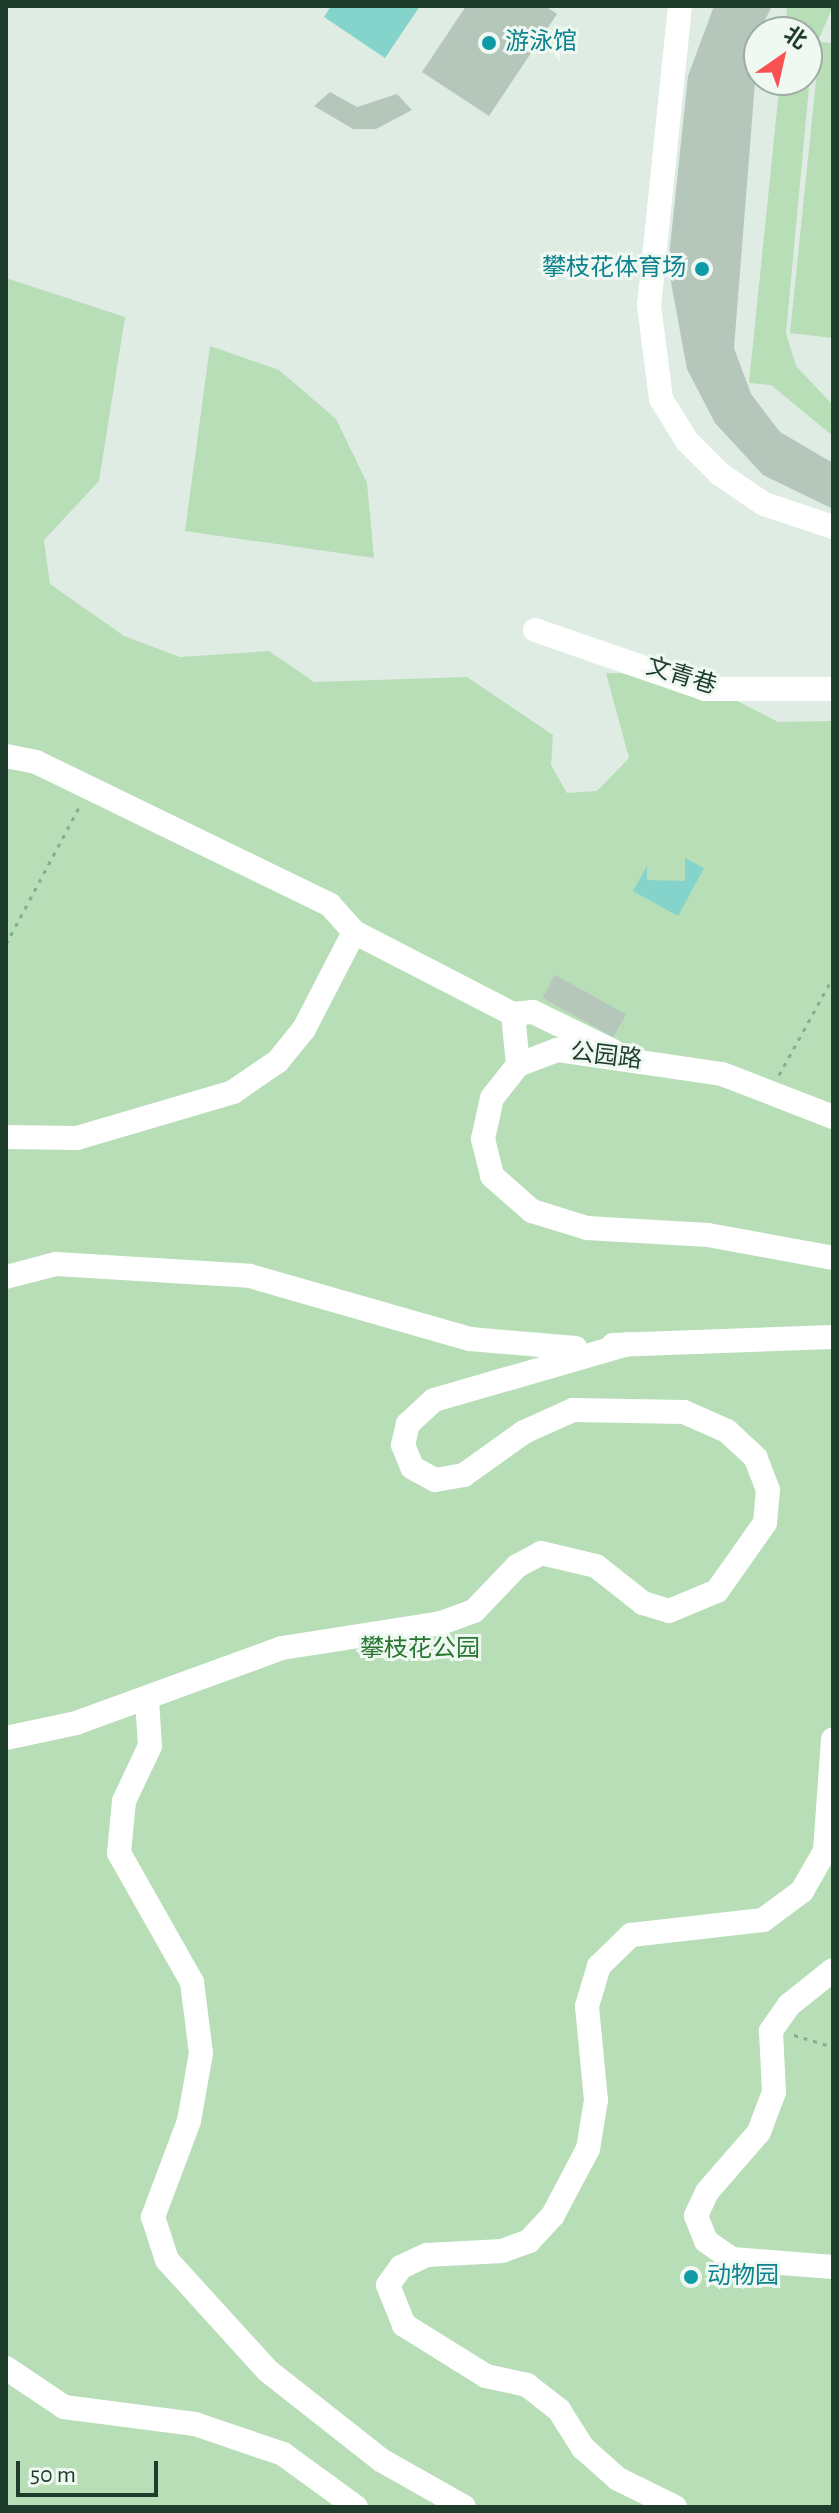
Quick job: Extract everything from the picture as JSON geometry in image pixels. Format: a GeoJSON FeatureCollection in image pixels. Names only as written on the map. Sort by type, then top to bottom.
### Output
{"type":"FeatureCollection","features":[{"type":"Feature","properties":{"kind":"lane"},"geometry":{"type":"LineString","coordinates":[[680,6],[649,305],[661,399],[687,441],[720,474],[764,504],[833,527]]}},
{"type":"Feature","properties":{"kind":"lane","name":"文青巷"},"geometry":{"type":"LineString","coordinates":[[535,630],[705,689],[833,689]]}},
{"type":"Feature","properties":{"kind":"lane"},"geometry":{"type":"LineString","coordinates":[[6,756],[36,762],[330,905],[354,932],[513,1014],[533,1012],[628,1058]]}},
{"type":"Feature","properties":{"kind":"lane"},"geometry":{"type":"LineString","coordinates":[[6,1137],[77,1138],[233,1092],[278,1061],[304,1029],[354,932]]}},
{"type":"Feature","properties":{"kind":"lane"},"geometry":{"type":"LineString","coordinates":[[513,1014],[518,1065],[492,1098],[483,1139],[492,1176],[532,1211],[587,1228],[708,1235],[833,1258]]}},
{"type":"Feature","properties":{"kind":"lane","name":"公园路"},"geometry":{"type":"LineString","coordinates":[[518,1065],[557,1050],[628,1058],[722,1074],[767,1095],[833,1117]]}},
{"type":"Feature","properties":{"kind":"lane"},"geometry":{"type":"LineString","coordinates":[[6,1277],[56,1264],[250,1276],[470,1339],[561,1350],[628,1344],[833,1337]]}},
{"type":"Feature","properties":{"kind":"lane"},"geometry":{"type":"LineString","coordinates":[[6,1738],[147,1700],[282,1648],[474,1611],[517,1566],[541,1553],[596,1566],[643,1603],[669,1611],[717,1591],[765,1523],[768,1490],[756,1458],[727,1431],[684,1412],[573,1410],[524,1432],[464,1475],[435,1480],[412,1467],[403,1445],[408,1424],[434,1400],[628,1344]]}},
{"type":"Feature","properties":{"kind":"lane"},"geometry":{"type":"LineString","coordinates":[[147,1700],[150,1746],[124,1801],[119,1853],[192,1982],[201,2053],[189,2121],[153,2217],[167,2260],[268,2371],[381,2460],[464,2507]]}},
{"type":"Feature","properties":{"kind":"lane"},"geometry":{"type":"LineString","coordinates":[[675,2507],[618,2479],[583,2448],[559,2410],[527,2385],[486,2376],[404,2325],[388,2285],[401,2267],[427,2255],[502,2251],[529,2241],[553,2215],[588,2149],[596,2100],[587,2006],[599,1966],[631,1935],[763,1920],[802,1891],[825,1851],[833,1739]]}},
{"type":"Feature","properties":{"kind":"lane"},"geometry":{"type":"LineString","coordinates":[[833,1970],[789,2005],[771,2031],[774,2092],[759,2132],[707,2192],[696,2216],[706,2241],[732,2259],[833,2267]]}},
{"type":"Feature","properties":{"kind":"lane"},"geometry":{"type":"LineString","coordinates":[[6,2368],[64,2407],[195,2424],[283,2454],[356,2507]]}},
{"type":"Feature","properties":{"kind":"path"},"geometry":{"type":"LineString","coordinates":[[6,944],[89,789]]}},
{"type":"Feature","properties":{"kind":"path"},"geometry":{"type":"LineString","coordinates":[[767,1095],[833,977]]}},
{"type":"Feature","properties":{"kind":"path"},"geometry":{"type":"LineString","coordinates":[[771,2031],[833,2047]]}},
{"type":"Feature","properties":{"kind":"green space"},"geometry":{"type":"Polygon","coordinates":[[[787,6],[833,6],[823,29],[823,16],[786,16],[787,6]]]}},
{"type":"Feature","properties":{"kind":"green space"},"geometry":{"type":"Polygon","coordinates":[[[823,42],[833,43],[833,338],[790,333],[814,96],[823,96],[823,42]]]}},
{"type":"Feature","properties":{"kind":"green space"},"geometry":{"type":"Polygon","coordinates":[[[778,96],[808,96],[786,333],[796,366],[833,405],[833,436],[771,385],[749,383],[778,96]]]}},
{"type":"Feature","properties":{"kind":"green space","name":"攀枝花公园"},"geometry":{"type":"Polygon","coordinates":[[[6,278],[125,317],[99,481],[44,540],[50,584],[124,636],[180,657],[269,651],[314,682],[467,677],[553,735],[551,765],[567,793],[597,791],[629,758],[606,673],[686,675],[778,722],[833,721],[833,2507],[6,2507],[6,278]]]}},
{"type":"Feature","properties":{"kind":"green space"},"geometry":{"type":"Polygon","coordinates":[[[210,346],[279,370],[336,419],[367,483],[374,558],[185,531],[210,346]]]}},
{"type":"Feature","properties":{"kind":"water"},"geometry":{"type":"Polygon","coordinates":[[[331,6],[420,6],[385,58],[324,17],[331,6]]]}},
{"type":"Feature","properties":{"kind":"water"},"geometry":{"type":"Polygon","coordinates":[[[685,858],[704,868],[678,916],[633,891],[647,866],[647,880],[685,881],[685,858]]]}},
{"type":"Feature","properties":{"kind":"building","name":"游泳馆"},"geometry":{"type":"Polygon","coordinates":[[[466,6],[545,6],[557,14],[489,116],[422,72],[466,6]]]}},
{"type":"Feature","properties":{"kind":"building","name":"攀枝花体育场"},"geometry":{"type":"Polygon","coordinates":[[[714,6],[772,6],[767,16],[743,16],[743,96],[754,96],[734,348],[751,394],[780,432],[833,463],[833,509],[763,475],[715,423],[687,369],[668,266],[688,76],[714,6]]]}},
{"type":"Feature","properties":{"kind":"building"},"geometry":{"type":"Polygon","coordinates":[[[330,92],[357,107],[397,94],[412,110],[376,129],[353,129],[314,106],[330,92]]]}},
{"type":"Feature","properties":{"kind":"building"},"geometry":{"type":"Polygon","coordinates":[[[555,975],[626,1014],[613,1037],[542,998],[555,975]]]}},
{"type":"Feature","properties":{"kind":"place","name":"游泳馆"},"geometry":{"type":"Point","coordinates":[489,43]}},
{"type":"Feature","properties":{"kind":"place","name":"攀枝花体育场"},"geometry":{"type":"Point","coordinates":[702,269]}},
{"type":"Feature","properties":{"kind":"place","name":"动物园"},"geometry":{"type":"Point","coordinates":[691,2277]}}]}
